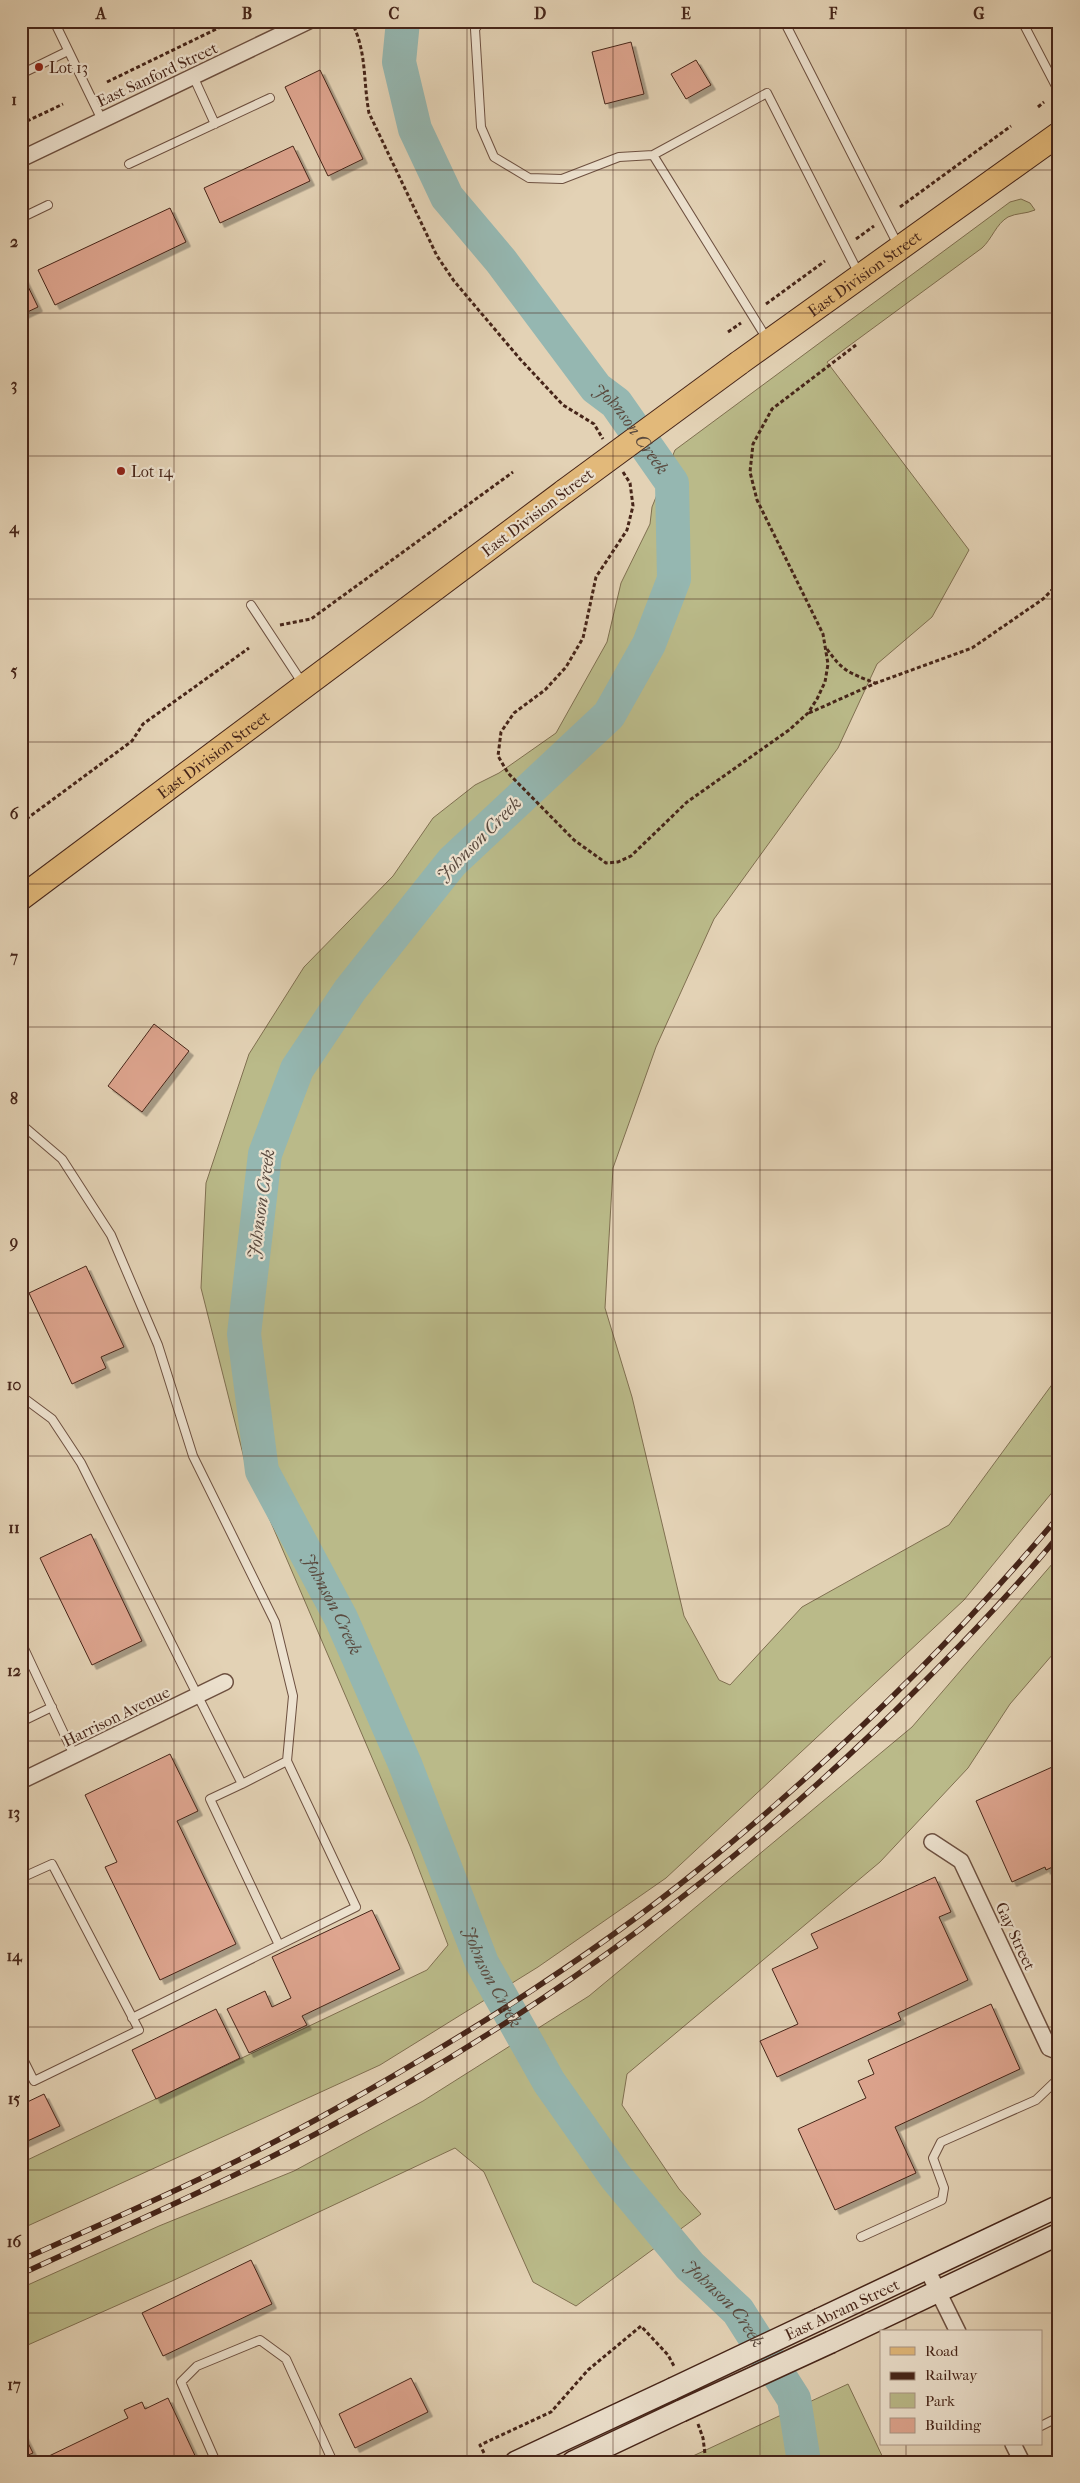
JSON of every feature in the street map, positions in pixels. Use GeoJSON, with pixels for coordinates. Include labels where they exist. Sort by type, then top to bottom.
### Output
{"type":"FeatureCollection","features":[{"type":"Feature","properties":{"kind":"main road","name":"East Division Street"},"geometry":{"type":"LineString","coordinates":[[26,892],[739,363],[1059,134]]}},
{"type":"Feature","properties":{"kind":"main road","name":"East Abram Street"},"geometry":{"type":"LineString","coordinates":[[516,2462],[674,2379],[820,2319],[1059,2206]]}},
{"type":"Feature","properties":{"kind":"main road","name":"East Abram Street"},"geometry":{"type":"LineString","coordinates":[[573,2462],[689,2415],[831,2342],[1059,2234]]}},
{"type":"Feature","properties":{"kind":"street","name":"East Sanford Street"},"geometry":{"type":"LineString","coordinates":[[21,159],[308,21]]}},
{"type":"Feature","properties":{"kind":"street","name":"Harrison Avenue"},"geometry":{"type":"LineString","coordinates":[[21,1781],[225,1682]]}},
{"type":"Feature","properties":{"kind":"street","name":"Gay Street"},"geometry":{"type":"LineString","coordinates":[[932,1842],[961,1861],[1049,2048],[1059,2052]]}},
{"type":"Feature","properties":{"kind":"street"},"geometry":{"type":"LineString","coordinates":[[927,2269],[957,2330]]}},
{"type":"Feature","properties":{"kind":"street"},"geometry":{"type":"LineString","coordinates":[[1014,2446],[1022,2462]]}},
{"type":"Feature","properties":{"kind":"lane"},"geometry":{"type":"LineString","coordinates":[[54,21],[102,120]]}},
{"type":"Feature","properties":{"kind":"lane"},"geometry":{"type":"LineString","coordinates":[[481,21],[474,29],[481,127],[494,157],[529,178],[562,178],[619,157],[653,155],[767,92],[860,276]]}},
{"type":"Feature","properties":{"kind":"lane"},"geometry":{"type":"LineString","coordinates":[[784,21],[900,249]]}},
{"type":"Feature","properties":{"kind":"lane"},"geometry":{"type":"LineString","coordinates":[[1022,21],[1059,92]]}},
{"type":"Feature","properties":{"kind":"lane"},"geometry":{"type":"LineString","coordinates":[[21,74],[68,51]]}},
{"type":"Feature","properties":{"kind":"lane"},"geometry":{"type":"LineString","coordinates":[[193,76],[215,124]]}},
{"type":"Feature","properties":{"kind":"lane"},"geometry":{"type":"LineString","coordinates":[[129,164],[270,98]]}},
{"type":"Feature","properties":{"kind":"lane"},"geometry":{"type":"LineString","coordinates":[[653,155],[768,342]]}},
{"type":"Feature","properties":{"kind":"lane"},"geometry":{"type":"LineString","coordinates":[[21,218],[48,206]]}},
{"type":"Feature","properties":{"kind":"lane"},"geometry":{"type":"LineString","coordinates":[[251,605],[304,686]]}},
{"type":"Feature","properties":{"kind":"lane"},"geometry":{"type":"LineString","coordinates":[[21,1124],[62,1159],[111,1235],[158,1345],[193,1456],[274,1622],[292,1696],[287,1761],[356,1907],[132,2018]]}},
{"type":"Feature","properties":{"kind":"lane"},"geometry":{"type":"LineString","coordinates":[[21,1396],[52,1419],[81,1463],[242,1784]]}},
{"type":"Feature","properties":{"kind":"lane"},"geometry":{"type":"LineString","coordinates":[[21,1642],[74,1755]]}},
{"type":"Feature","properties":{"kind":"lane"},"geometry":{"type":"LineString","coordinates":[[21,1668],[31,1664]]}},
{"type":"Feature","properties":{"kind":"lane"},"geometry":{"type":"LineString","coordinates":[[21,1722],[52,1708]]}},
{"type":"Feature","properties":{"kind":"lane"},"geometry":{"type":"LineString","coordinates":[[279,1945],[210,1799],[287,1761]]}},
{"type":"Feature","properties":{"kind":"lane"},"geometry":{"type":"LineString","coordinates":[[21,1878],[52,1864],[139,2030],[34,2081],[21,2055]]}},
{"type":"Feature","properties":{"kind":"lane"},"geometry":{"type":"LineString","coordinates":[[861,2237],[942,2200],[944,2188],[933,2158],[941,2142],[1036,2100],[1059,2078]]}},
{"type":"Feature","properties":{"kind":"lane"},"geometry":{"type":"LineString","coordinates":[[216,2462],[181,2382],[196,2366],[260,2340],[286,2359],[333,2462]]}},
{"type":"Feature","properties":{"kind":"lane"},"geometry":{"type":"LineString","coordinates":[[1042,2426],[1059,2417]]}},
{"type":"Feature","properties":{"kind":"path"},"geometry":{"type":"LineString","coordinates":[[106,82],[233,21]]}},
{"type":"Feature","properties":{"kind":"path"},"geometry":{"type":"LineString","coordinates":[[351,21],[364,59],[365,93],[369,113],[437,256],[454,282],[520,359],[563,405],[594,424],[604,441]]}},
{"type":"Feature","properties":{"kind":"path"},"geometry":{"type":"LineString","coordinates":[[1038,107],[1044,102]]}},
{"type":"Feature","properties":{"kind":"path"},"geometry":{"type":"LineString","coordinates":[[21,124],[63,104]]}},
{"type":"Feature","properties":{"kind":"path"},"geometry":{"type":"LineString","coordinates":[[900,207],[1011,126]]}},
{"type":"Feature","properties":{"kind":"path"},"geometry":{"type":"LineString","coordinates":[[854,240],[874,226]]}},
{"type":"Feature","properties":{"kind":"path"},"geometry":{"type":"LineString","coordinates":[[766,304],[825,261]]}},
{"type":"Feature","properties":{"kind":"path"},"geometry":{"type":"LineString","coordinates":[[728,332],[741,323]]}},
{"type":"Feature","properties":{"kind":"path"},"geometry":{"type":"LineString","coordinates":[[808,713],[825,682],[828,664],[826,649],[819,626],[758,500],[750,472],[751,457],[757,434],[772,409],[856,345]]}},
{"type":"Feature","properties":{"kind":"path"},"geometry":{"type":"LineString","coordinates":[[620,466],[630,484],[633,506],[627,530],[596,576],[583,638],[566,667],[545,690],[514,713],[501,732],[498,756],[508,773],[574,840],[606,864],[618,862],[638,850],[687,802],[789,730],[808,713],[876,683],[972,648],[1043,599],[1059,583]]}},
{"type":"Feature","properties":{"kind":"path"},"geometry":{"type":"LineString","coordinates":[[280,625],[310,619],[513,472]]}},
{"type":"Feature","properties":{"kind":"path"},"geometry":{"type":"LineString","coordinates":[[21,823],[132,741],[143,724],[249,648]]}},
{"type":"Feature","properties":{"kind":"path"},"geometry":{"type":"LineString","coordinates":[[826,649],[838,666],[849,673],[876,683]]}},
{"type":"Feature","properties":{"kind":"path"},"geometry":{"type":"LineString","coordinates":[[484,2453],[480,2445],[552,2412],[588,2370],[641,2326],[668,2355],[674,2379]]}},
{"type":"Feature","properties":{"kind":"path"},"geometry":{"type":"LineString","coordinates":[[689,2415],[703,2438],[706,2462]]}},
{"type":"Feature","properties":{"kind":"green space"},"geometry":{"type":"Polygon","coordinates":[[[1021,199],[1030,203],[1035,210],[1008,217],[982,248],[827,362],[969,550],[932,617],[877,664],[838,748],[714,919],[656,1047],[613,1168],[605,1308],[632,1397],[684,1616],[719,1680],[730,1685],[802,1607],[949,1525],[1059,1375],[1059,1484],[964,1600],[666,1878],[538,1967],[380,2065],[21,2229],[21,2163],[427,1970],[448,1945],[410,1846],[245,1462],[201,1288],[206,1183],[249,1054],[304,967],[393,876],[433,818],[475,785],[499,773],[556,733],[607,642],[621,583],[650,524],[652,507],[675,450],[1010,202],[1021,199]]]}},
{"type":"Feature","properties":{"kind":"green space"},"geometry":{"type":"Polygon","coordinates":[[[1059,1556],[1059,1647],[1010,1704],[968,1768],[880,1862],[627,2074],[622,2105],[679,2189],[701,2214],[576,2306],[533,2282],[484,2172],[455,2148],[172,2281],[21,2348],[21,2288],[159,2226],[294,2171],[423,2101],[589,1996],[912,1727],[1059,1556]]]}},
{"type":"Feature","properties":{"kind":"green space"},"geometry":{"type":"Polygon","coordinates":[[[848,2384],[885,2462],[680,2462],[848,2384]]]}},
{"type":"Feature","properties":{"kind":"building"},"geometry":{"type":"Polygon","coordinates":[[[631,42],[644,94],[605,104],[592,52],[631,42]]]}},
{"type":"Feature","properties":{"kind":"building"},"geometry":{"type":"Polygon","coordinates":[[[696,60],[711,85],[686,99],[671,74],[696,60]]]}},
{"type":"Feature","properties":{"kind":"building"},"geometry":{"type":"Polygon","coordinates":[[[320,70],[363,159],[328,176],[285,87],[320,70]]]}},
{"type":"Feature","properties":{"kind":"building"},"geometry":{"type":"Polygon","coordinates":[[[293,146],[310,181],[220,223],[204,188],[293,146]]]}},
{"type":"Feature","properties":{"kind":"building"},"geometry":{"type":"Polygon","coordinates":[[[170,208],[186,242],[55,305],[38,270],[170,208]]]}},
{"type":"Feature","properties":{"kind":"building"},"geometry":{"type":"Polygon","coordinates":[[[21,272],[38,307],[21,315],[21,272]]]}},
{"type":"Feature","properties":{"kind":"building"},"geometry":{"type":"Polygon","coordinates":[[[154,1024],[189,1051],[142,1112],[108,1086],[154,1024]]]}},
{"type":"Feature","properties":{"kind":"building"},"geometry":{"type":"Polygon","coordinates":[[[86,1266],[124,1347],[101,1357],[106,1368],[72,1384],[29,1293],[86,1266]]]}},
{"type":"Feature","properties":{"kind":"building"},"geometry":{"type":"Polygon","coordinates":[[[91,1534],[142,1641],[92,1665],[40,1558],[91,1534]]]}},
{"type":"Feature","properties":{"kind":"building"},"geometry":{"type":"Polygon","coordinates":[[[170,1754],[198,1811],[177,1821],[236,1944],[160,1980],[105,1867],[117,1862],[85,1795],[170,1754]]]}},
{"type":"Feature","properties":{"kind":"building"},"geometry":{"type":"Polygon","coordinates":[[[1059,1764],[1059,1864],[1046,1870],[1045,1867],[1012,1882],[976,1801],[1059,1764]]]}},
{"type":"Feature","properties":{"kind":"building"},"geometry":{"type":"Polygon","coordinates":[[[935,1877],[951,1912],[939,1917],[968,1980],[898,2013],[901,2020],[777,2077],[760,2041],[798,2024],[772,1969],[818,1948],[811,1934],[935,1877]]]}},
{"type":"Feature","properties":{"kind":"building"},"geometry":{"type":"Polygon","coordinates":[[[372,1910],[400,1969],[302,2016],[307,2025],[249,2053],[227,2009],[265,1991],[272,2007],[291,1998],[272,1957],[372,1910]]]}},
{"type":"Feature","properties":{"kind":"building"},"geometry":{"type":"Polygon","coordinates":[[[991,2004],[1020,2069],[895,2127],[916,2173],[835,2210],[798,2129],[866,2098],[858,2081],[874,2074],[868,2060],[991,2004]]]}},
{"type":"Feature","properties":{"kind":"building"},"geometry":{"type":"Polygon","coordinates":[[[216,2009],[240,2058],[156,2099],[132,2050],[216,2009]]]}},
{"type":"Feature","properties":{"kind":"building"},"geometry":{"type":"Polygon","coordinates":[[[44,2094],[60,2126],[21,2144],[21,2105],[44,2094]]]}},
{"type":"Feature","properties":{"kind":"building"},"geometry":{"type":"Polygon","coordinates":[[[251,2260],[272,2304],[163,2356],[142,2313],[251,2260]]]}},
{"type":"Feature","properties":{"kind":"building"},"geometry":{"type":"Polygon","coordinates":[[[411,2378],[428,2412],[355,2448],[339,2414],[411,2378]]]}},
{"type":"Feature","properties":{"kind":"building"},"geometry":{"type":"Polygon","coordinates":[[[168,2398],[198,2462],[51,2462],[49,2456],[128,2418],[124,2410],[142,2402],[145,2409],[168,2398]]]}},
{"type":"Feature","properties":{"kind":"building"},"geometry":{"type":"Polygon","coordinates":[[[21,2429],[33,2453],[21,2458],[21,2429]]]}},
{"type":"Feature","properties":{"kind":"waterway","name":"Johnson Creek"},"geometry":{"type":"LineString","coordinates":[[403,21],[399,62],[415,129],[447,197],[501,261],[596,388],[616,403],[672,483],[674,579],[649,644],[609,715],[452,862],[350,990],[297,1069],[265,1154],[244,1334],[262,1471],[341,1618],[405,1764],[482,1963],[549,2082],[615,2176],[690,2266],[738,2311],[794,2399],[804,2462]]}},
{"type":"Feature","properties":{"kind":"railway"},"geometry":{"type":"LineString","coordinates":[[21,2260],[209,2174],[319,2118],[418,2062],[515,2002],[609,1938],[699,1869],[795,1788],[842,1745],[932,1657],[1018,1564],[1059,1516]]}},
{"type":"Feature","properties":{"kind":"railway"},"geometry":{"type":"LineString","coordinates":[[21,2274],[288,2149],[406,2084],[485,2036],[563,1985],[638,1931],[712,1874],[852,1752],[973,1631],[1059,1535]]}},
{"type":"Feature","properties":{"kind":"place","name":"Lot 13"},"geometry":{"type":"Point","coordinates":[39,67]}},
{"type":"Feature","properties":{"kind":"place","name":"Lot 14"},"geometry":{"type":"Point","coordinates":[121,471]}}]}
